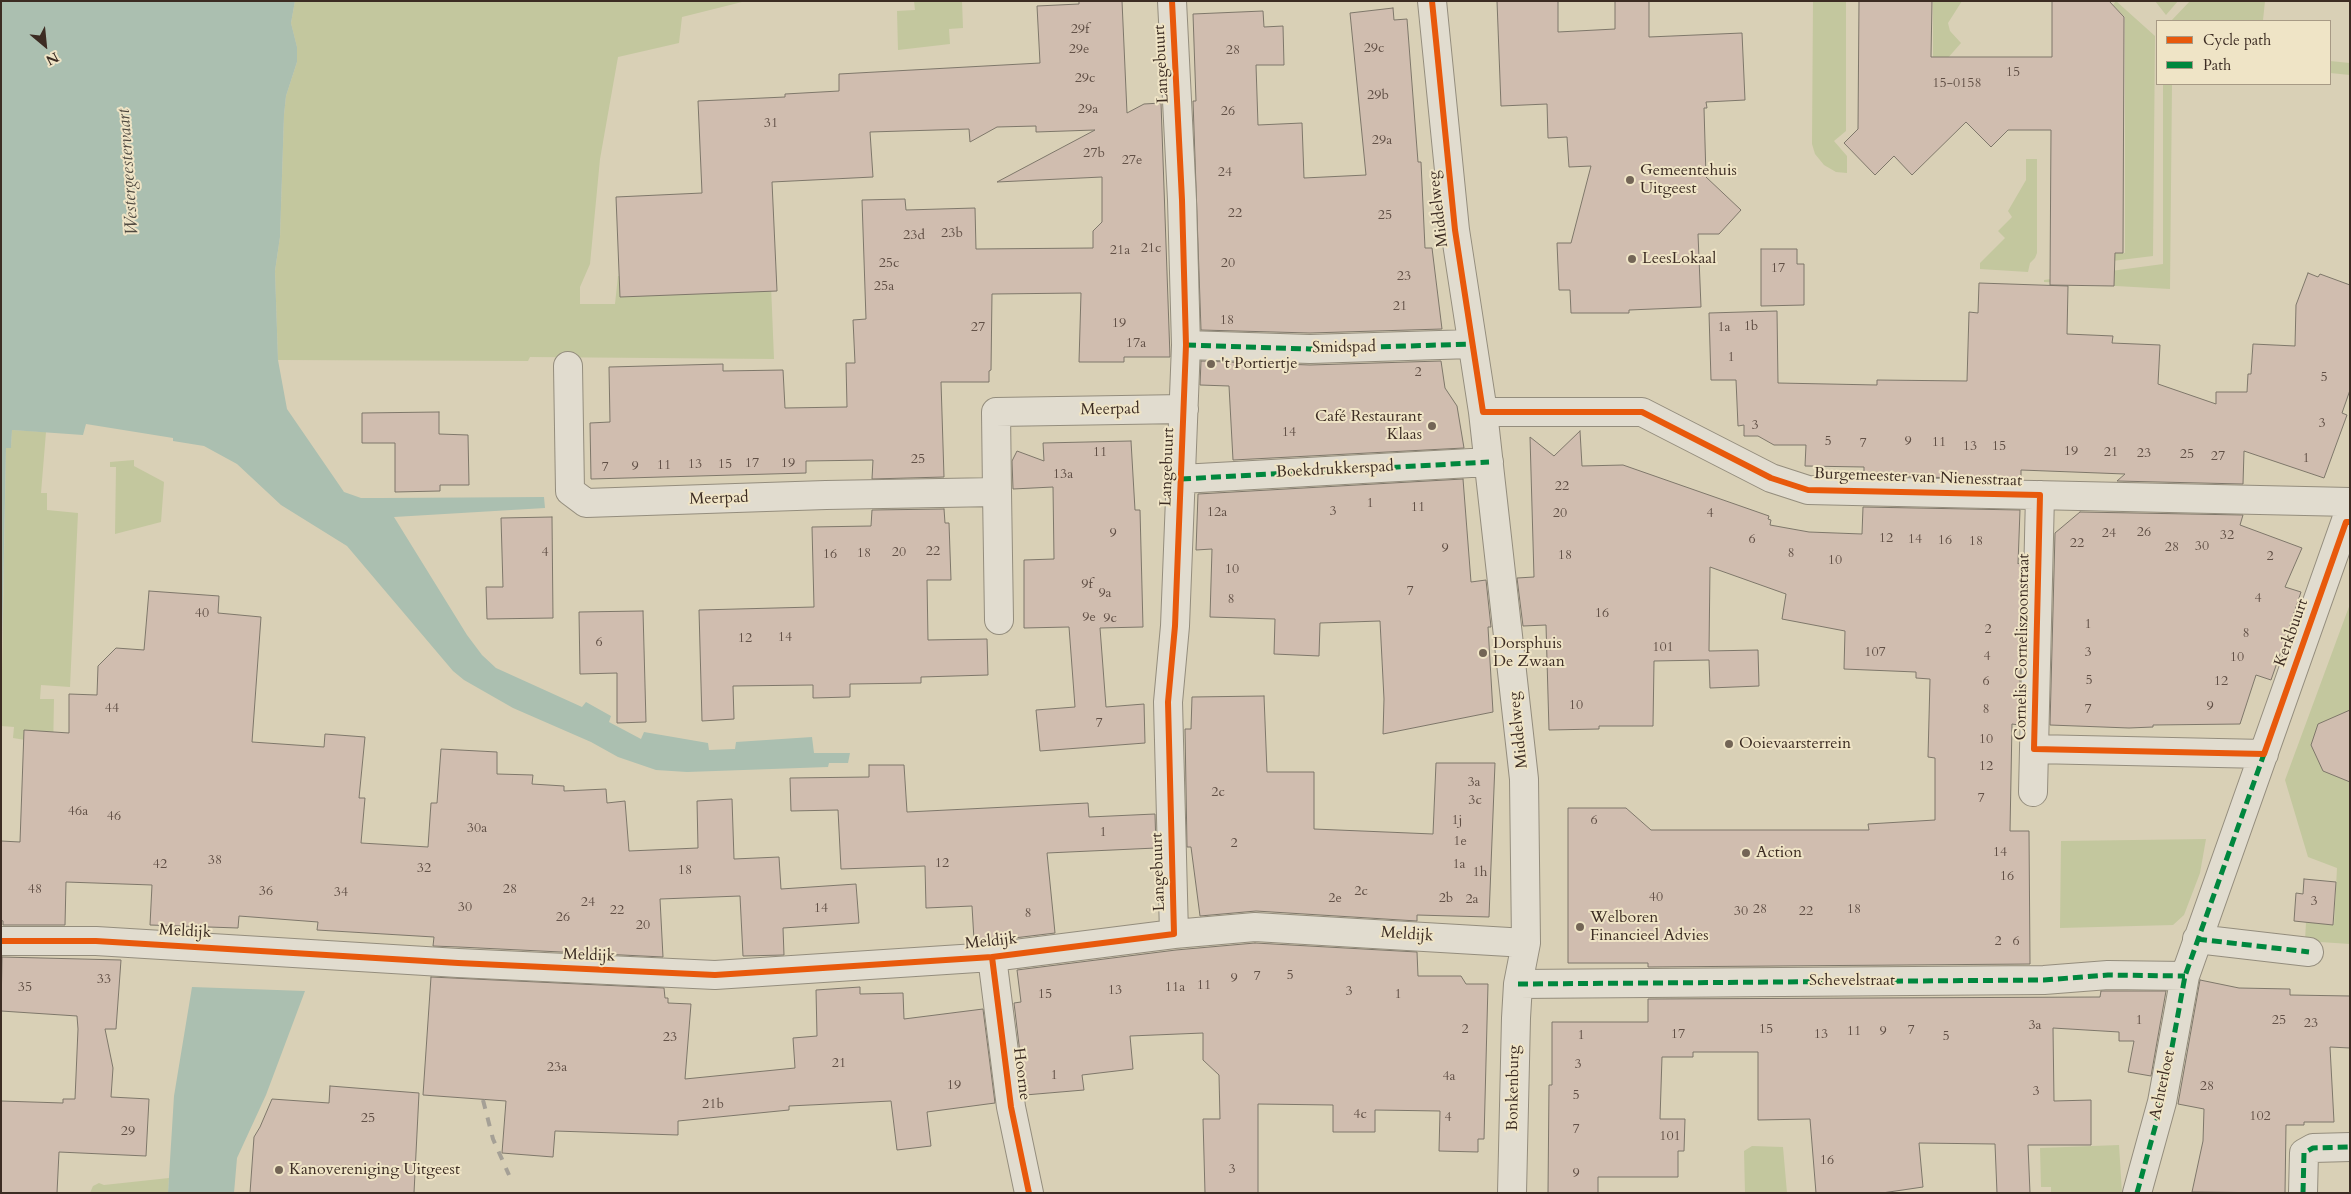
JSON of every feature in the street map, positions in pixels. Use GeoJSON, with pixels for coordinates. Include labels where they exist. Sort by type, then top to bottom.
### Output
{"type":"FeatureCollection","features":[{"type":"Feature","properties":{"kind":"street","name":"Langebuurt"},"geometry":{"type":"LineString","coordinates":[[1172,1],[1182,191],[1186,345],[1175,626],[1168,702],[1174,934]]}},
{"type":"Feature","properties":{"kind":"street","name":"Middelweg"},"geometry":{"type":"LineString","coordinates":[[1432,1],[1454,220],[1483,412],[1524,779],[1526,943],[1518,984]]}},
{"type":"Feature","properties":{"kind":"street","name":"Smidspad"},"geometry":{"type":"LineString","coordinates":[[1186,345],[1310,349],[1472,344]]}},
{"type":"Feature","properties":{"kind":"street","name":"Meerpad"},"geometry":{"type":"LineString","coordinates":[[568,366],[570,491],[586,504],[826,495],[997,492]]}},
{"type":"Feature","properties":{"kind":"street","name":"Meerpad"},"geometry":{"type":"LineString","coordinates":[[999,620],[996,412],[1184,409]]}},
{"type":"Feature","properties":{"kind":"street","name":"Burgemeester van Nienesstraat"},"geometry":{"type":"LineString","coordinates":[[1483,412],[1642,412],[1770,478],[1808,490],[2040,495],[2349,514]]}},
{"type":"Feature","properties":{"kind":"street","name":"Boekdrukkerspad"},"geometry":{"type":"LineString","coordinates":[[1181,479],[1489,462]]}},
{"type":"Feature","properties":{"kind":"street","name":"Cornelis Corneliszoonstraat"},"geometry":{"type":"LineString","coordinates":[[2033,792],[2040,495]]}},
{"type":"Feature","properties":{"kind":"street","name":"Kerkbuurt"},"geometry":{"type":"LineString","coordinates":[[2185,976],[2349,514]]}},
{"type":"Feature","properties":{"kind":"street","name":"Cornelis Corneliszoonstraat"},"geometry":{"type":"LineString","coordinates":[[2034,749],[2264,754]]}},
{"type":"Feature","properties":{"kind":"street","name":"Meldijk"},"geometry":{"type":"LineString","coordinates":[[1,941],[96,941],[458,963],[715,975],[992,957],[1174,934],[1255,927],[1526,943]]}},
{"type":"Feature","properties":{"kind":"street"},"geometry":{"type":"LineString","coordinates":[[2197,939],[2309,952]]}},
{"type":"Feature","properties":{"kind":"street","name":"Hoorne"},"geometry":{"type":"LineString","coordinates":[[992,957],[1011,1107],[1029,1193]]}},
{"type":"Feature","properties":{"kind":"street","name":"Schevelstraat"},"geometry":{"type":"LineString","coordinates":[[1518,984],[2044,980],[2108,975],[2185,976]]}},
{"type":"Feature","properties":{"kind":"street","name":"Achterloet"},"geometry":{"type":"LineString","coordinates":[[2137,1193],[2162,1102],[2185,976]]}},
{"type":"Feature","properties":{"kind":"street","name":"Bonkenburg"},"geometry":{"type":"LineString","coordinates":[[1512,1193],[1518,984]]}},
{"type":"Feature","properties":{"kind":"street"},"geometry":{"type":"LineString","coordinates":[[2304,1193],[2304,1154],[2313,1148],[2350,1147]]}},
{"type":"Feature","properties":{"kind":"green space"},"geometry":{"type":"Polygon","coordinates":[[[295,1],[746,1],[682,17],[679,43],[618,57],[600,159],[590,264],[580,287],[580,304],[615,304],[618,276],[685,276],[771,285],[774,359],[530,357],[528,361],[278,360],[275,271],[280,237],[286,96],[297,62],[297,47],[291,23],[295,1]]]}},
{"type":"Feature","properties":{"kind":"green space"},"geometry":{"type":"Polygon","coordinates":[[[914,1],[962,1],[963,28],[949,29],[950,44],[898,50],[897,11],[915,10],[914,1]]]}},
{"type":"Feature","properties":{"kind":"green space"},"geometry":{"type":"Polygon","coordinates":[[[1813,1],[1846,1],[1846,131],[1834,141],[1847,156],[1847,173],[1836,172],[1824,165],[1815,154],[1812,144],[1813,1]]]}},
{"type":"Feature","properties":{"kind":"green space"},"geometry":{"type":"Polygon","coordinates":[[[1933,1],[1962,1],[1948,23],[1950,31],[1961,43],[1940,67],[1933,66],[1933,1]]]}},
{"type":"Feature","properties":{"kind":"green space"},"geometry":{"type":"Polygon","coordinates":[[[2116,1],[2155,36],[2153,256],[2088,264],[2093,253],[2125,253],[2125,17],[2113,5],[2116,1]]]}},
{"type":"Feature","properties":{"kind":"green space"},"geometry":{"type":"Polygon","coordinates":[[[2155,1],[2178,1],[2166,15],[2155,1]]]}},
{"type":"Feature","properties":{"kind":"green space"},"geometry":{"type":"Polygon","coordinates":[[[2190,1],[2265,1],[2263,20],[2172,20],[2190,1]]]}},
{"type":"Feature","properties":{"kind":"green space"},"geometry":{"type":"Polygon","coordinates":[[[2331,61],[2350,63],[2350,75],[2331,73],[2331,61]]]}},
{"type":"Feature","properties":{"kind":"green space"},"geometry":{"type":"Polygon","coordinates":[[[2163,85],[2172,85],[2170,289],[2044,282],[2044,280],[2163,264],[2163,85]]]}},
{"type":"Feature","properties":{"kind":"green space"},"geometry":{"type":"Polygon","coordinates":[[[2026,159],[2037,159],[2037,253],[2035,258],[2030,263],[2028,272],[1980,269],[1980,263],[2005,238],[1998,231],[2012,217],[2008,211],[2026,180],[2026,159]]]}},
{"type":"Feature","properties":{"kind":"green space"},"geometry":{"type":"Polygon","coordinates":[[[12,430],[46,432],[41,493],[47,493],[47,510],[78,513],[70,687],[41,685],[40,699],[54,699],[53,754],[25,740],[13,738],[14,727],[1,726],[6,448],[11,447],[12,430]]]}},
{"type":"Feature","properties":{"kind":"green space"},"geometry":{"type":"Polygon","coordinates":[[[134,460],[134,466],[164,482],[161,522],[115,534],[116,467],[110,467],[110,462],[134,460]]]}},
{"type":"Feature","properties":{"kind":"green space"},"geometry":{"type":"Polygon","coordinates":[[[2350,604],[2350,944],[2305,941],[2306,922],[2334,925],[2337,868],[2308,857],[2285,780],[2350,604]]]}},
{"type":"Feature","properties":{"kind":"green space"},"geometry":{"type":"Polygon","coordinates":[[[2206,839],[2200,873],[2184,915],[2173,925],[2060,928],[2061,841],[2206,839]]]}},
{"type":"Feature","properties":{"kind":"green space"},"geometry":{"type":"Polygon","coordinates":[[[2119,1145],[2122,1193],[2051,1193],[2051,1187],[2041,1187],[2040,1148],[2119,1145]]]}},
{"type":"Feature","properties":{"kind":"green space"},"geometry":{"type":"Polygon","coordinates":[[[1752,1146],[1783,1147],[1787,1193],[1745,1193],[1744,1151],[1752,1146]]]}},
{"type":"Feature","properties":{"kind":"green space"},"geometry":{"type":"Polygon","coordinates":[[[169,1178],[168,1193],[90,1193],[93,1186],[99,1183],[104,1185],[169,1178]]]}},
{"type":"Feature","properties":{"kind":"water","name":"Westergeestervaart"},"geometry":{"type":"Polygon","coordinates":[[[1,1],[295,1],[291,23],[297,47],[297,62],[286,96],[284,115],[280,237],[275,271],[278,360],[287,409],[344,492],[361,498],[544,497],[545,508],[394,517],[467,635],[482,655],[496,668],[582,707],[586,702],[611,716],[609,722],[641,739],[644,732],[708,743],[709,750],[735,749],[736,742],[812,737],[814,753],[850,753],[848,763],[829,763],[828,767],[687,772],[656,770],[618,757],[591,742],[513,708],[464,680],[453,671],[347,546],[281,505],[237,464],[204,446],[173,441],[173,438],[86,424],[83,435],[12,430],[11,448],[6,448],[1,693],[1,1]]]}},
{"type":"Feature","properties":{"kind":"water"},"geometry":{"type":"Polygon","coordinates":[[[192,987],[305,991],[266,1095],[237,1158],[234,1193],[168,1193],[174,1096],[192,987]]]}},
{"type":"Feature","properties":{"kind":"building"},"geometry":{"type":"Polygon","coordinates":[[[1079,1],[1122,1],[1127,113],[1144,104],[1161,103],[1170,357],[1124,357],[1124,362],[1079,362],[1081,293],[992,294],[991,370],[989,371],[989,382],[941,382],[944,477],[872,479],[873,460],[806,461],[806,473],[591,479],[590,423],[610,422],[609,367],[723,364],[723,371],[783,370],[785,408],[847,407],[846,363],[855,363],[853,320],[866,319],[862,200],[905,199],[906,210],[975,208],[976,249],[1093,248],[1093,231],[1102,222],[1102,177],[997,182],[1095,130],[1036,132],[1036,126],[997,127],[970,142],[969,129],[870,132],[873,177],[772,182],[777,291],[620,297],[616,197],[702,193],[698,101],[785,97],[785,94],[839,91],[839,74],[1040,63],[1037,6],[1079,4],[1079,1]]]}},
{"type":"Feature","properties":{"kind":"building"},"geometry":{"type":"Polygon","coordinates":[[[1497,1],[1558,1],[1558,32],[1615,29],[1615,1],[1649,1],[1649,37],[1742,33],[1745,100],[1706,102],[1707,108],[1704,108],[1706,177],[1741,210],[1719,234],[1698,234],[1701,307],[1629,310],[1629,313],[1571,313],[1570,290],[1559,290],[1557,243],[1571,243],[1591,166],[1569,167],[1567,137],[1548,138],[1547,104],[1501,106],[1497,1]]]}},
{"type":"Feature","properties":{"kind":"building"},"geometry":{"type":"Polygon","coordinates":[[[1859,1],[1932,1],[1931,57],[2052,57],[2052,1],[2109,1],[2124,17],[2123,253],[2115,253],[2114,286],[2050,285],[2051,130],[2008,130],[1991,147],[1966,122],[1912,175],[1894,156],[1875,175],[1844,143],[1858,129],[1859,1]]]}},
{"type":"Feature","properties":{"kind":"building"},"geometry":{"type":"Polygon","coordinates":[[[1393,8],[1394,20],[1407,19],[1418,162],[1421,162],[1425,248],[1432,248],[1442,329],[1310,333],[1201,330],[1193,101],[1196,101],[1193,14],[1263,11],[1264,27],[1283,26],[1284,65],[1256,65],[1258,125],[1302,123],[1304,178],[1366,175],[1350,13],[1393,8]]]}},
{"type":"Feature","properties":{"kind":"building"},"geometry":{"type":"Polygon","coordinates":[[[1761,249],[1797,249],[1797,264],[1804,264],[1804,305],[1761,306],[1761,249]]]}},
{"type":"Feature","properties":{"kind":"building"},"geometry":{"type":"Polygon","coordinates":[[[2308,273],[2318,277],[2320,274],[2350,285],[2350,390],[2342,413],[2347,415],[2324,478],[2244,451],[2243,484],[2117,481],[2125,474],[2021,470],[2021,479],[1864,476],[1864,467],[1805,466],[1806,445],[1774,445],[1758,436],[1744,436],[1744,425],[1738,426],[1736,380],[1711,380],[1709,313],[1777,311],[1778,383],[1877,385],[1877,380],[1967,381],[1969,312],[1978,313],[1979,283],[2068,286],[2067,334],[2113,336],[2112,343],[2160,345],[2158,384],[2216,404],[2216,392],[2247,392],[2248,374],[2251,374],[2253,344],[2295,346],[2296,305],[2308,273]]]}},
{"type":"Feature","properties":{"kind":"building"},"geometry":{"type":"Polygon","coordinates":[[[1201,361],[1310,365],[1441,361],[1445,388],[1457,406],[1464,448],[1233,460],[1229,386],[1200,385],[1201,361]]]}},
{"type":"Feature","properties":{"kind":"building"},"geometry":{"type":"Polygon","coordinates":[[[439,412],[439,434],[468,435],[469,485],[440,485],[440,491],[395,492],[395,443],[362,443],[362,413],[439,412]]]}},
{"type":"Feature","properties":{"kind":"building"},"geometry":{"type":"Polygon","coordinates":[[[1580,431],[1582,466],[1623,465],[1769,516],[1768,519],[1771,520],[1770,525],[1809,532],[1862,534],[1863,507],[2020,510],[2018,564],[2023,560],[2019,725],[2012,724],[2010,831],[2029,831],[2030,964],[1648,967],[1648,963],[1568,963],[1568,808],[1626,808],[1651,830],[1869,830],[1868,824],[1935,820],[1935,758],[1928,757],[1930,679],[1916,678],[1916,672],[1844,669],[1845,631],[1782,619],[1786,594],[1710,567],[1709,651],[1758,650],[1759,686],[1710,688],[1709,660],[1654,661],[1653,726],[1599,726],[1599,729],[1549,730],[1546,625],[1523,626],[1517,578],[1534,577],[1530,437],[1554,456],[1580,431]]]}},
{"type":"Feature","properties":{"kind":"building"},"geometry":{"type":"Polygon","coordinates":[[[1131,441],[1135,510],[1140,510],[1143,627],[1100,628],[1106,707],[1144,704],[1145,743],[1040,751],[1036,710],[1075,707],[1069,627],[1024,628],[1024,560],[1054,559],[1053,487],[1013,489],[1012,461],[1017,451],[1044,461],[1043,443],[1131,441]]]}},
{"type":"Feature","properties":{"kind":"building"},"geometry":{"type":"Polygon","coordinates":[[[1463,479],[1471,582],[1486,580],[1491,627],[1488,627],[1493,712],[1383,734],[1384,699],[1380,621],[1320,623],[1319,656],[1274,654],[1275,619],[1210,617],[1212,549],[1196,550],[1198,494],[1463,479]]]}},
{"type":"Feature","properties":{"kind":"building"},"geometry":{"type":"Polygon","coordinates":[[[944,509],[945,523],[949,523],[951,580],[927,580],[928,640],[987,639],[988,675],[921,677],[921,683],[850,684],[850,697],[813,698],[813,685],[733,686],[734,719],[702,721],[699,610],[814,607],[812,527],[871,526],[872,510],[944,509]]]}},
{"type":"Feature","properties":{"kind":"building"},"geometry":{"type":"Polygon","coordinates":[[[2080,512],[2243,515],[2240,525],[2302,548],[2285,587],[2301,592],[2271,680],[2256,675],[2240,724],[2153,725],[2153,727],[2129,728],[2050,725],[2055,533],[2080,512]]]}},
{"type":"Feature","properties":{"kind":"building"},"geometry":{"type":"Polygon","coordinates":[[[552,517],[553,618],[487,619],[486,587],[503,587],[501,518],[552,517]]]}},
{"type":"Feature","properties":{"kind":"building"},"geometry":{"type":"Polygon","coordinates":[[[149,591],[219,596],[218,613],[261,617],[252,742],[324,747],[325,734],[365,737],[359,798],[365,798],[361,843],[428,847],[431,803],[437,803],[441,749],[497,752],[497,774],[533,775],[532,784],[564,786],[564,791],[606,789],[607,803],[625,801],[629,851],[698,848],[697,801],[732,799],[734,859],[779,857],[781,889],[856,884],[859,923],[783,928],[784,955],[743,956],[740,896],[660,899],[663,957],[433,946],[434,937],[317,930],[318,922],[239,916],[238,928],[150,925],[152,885],[66,882],[65,925],[3,925],[1,920],[1,841],[20,842],[24,730],[69,733],[69,694],[97,695],[98,666],[116,648],[144,650],[149,591]]]}},
{"type":"Feature","properties":{"kind":"building"},"geometry":{"type":"Polygon","coordinates":[[[643,611],[646,722],[617,723],[617,673],[580,674],[579,612],[643,611]]]}},
{"type":"Feature","properties":{"kind":"building"},"geometry":{"type":"Polygon","coordinates":[[[1264,696],[1267,772],[1314,772],[1314,829],[1433,834],[1436,763],[1495,763],[1489,917],[1417,915],[1417,921],[1256,911],[1200,916],[1191,847],[1187,847],[1185,729],[1191,729],[1192,697],[1264,696]]]}},
{"type":"Feature","properties":{"kind":"building"},"geometry":{"type":"Polygon","coordinates":[[[2350,710],[2350,782],[2323,771],[2311,745],[2318,724],[2350,710]]]}},
{"type":"Feature","properties":{"kind":"building"},"geometry":{"type":"Polygon","coordinates":[[[869,765],[904,765],[907,812],[1088,803],[1089,817],[1155,814],[1156,848],[1047,853],[1055,933],[974,940],[972,906],[926,908],[925,866],[841,869],[838,810],[791,811],[790,778],[869,777],[869,765]]]}},
{"type":"Feature","properties":{"kind":"building"},"geometry":{"type":"Polygon","coordinates":[[[2304,879],[2336,882],[2333,925],[2294,921],[2296,893],[2303,894],[2304,879]]]}},
{"type":"Feature","properties":{"kind":"building"},"geometry":{"type":"Polygon","coordinates":[[[1255,943],[1417,952],[1418,976],[1461,976],[1466,984],[1488,984],[1484,1139],[1478,1139],[1478,1152],[1439,1151],[1440,1111],[1375,1110],[1375,1132],[1333,1132],[1333,1105],[1258,1104],[1258,1193],[1205,1193],[1203,1119],[1220,1119],[1219,1075],[1203,1060],[1203,1033],[1130,1036],[1133,1069],[1082,1075],[1084,1090],[1025,1095],[1014,1003],[1021,1002],[1017,970],[1176,950],[1255,943]]]}},
{"type":"Feature","properties":{"kind":"building"},"geometry":{"type":"Polygon","coordinates":[[[2,957],[121,960],[116,1029],[105,1029],[113,1068],[111,1097],[149,1099],[146,1156],[59,1152],[57,1193],[1,1193],[1,1101],[63,1103],[63,1099],[75,1099],[78,1029],[77,1016],[1,1011],[2,957]]]}},
{"type":"Feature","properties":{"kind":"building"},"geometry":{"type":"Polygon","coordinates":[[[431,977],[664,988],[665,998],[668,998],[668,1003],[691,1004],[685,1079],[795,1068],[793,1038],[817,1036],[816,990],[860,987],[860,994],[903,993],[904,1019],[983,1009],[995,1103],[927,1112],[931,1146],[897,1150],[891,1101],[789,1106],[789,1110],[678,1121],[678,1135],[555,1131],[553,1157],[502,1153],[506,1101],[423,1095],[431,977]]]}},
{"type":"Feature","properties":{"kind":"building"},"geometry":{"type":"Polygon","coordinates":[[[2200,980],[2239,988],[2290,989],[2290,995],[2350,996],[2350,1048],[2330,1047],[2334,1122],[2304,1122],[2304,1125],[2286,1125],[2285,1193],[2192,1192],[2203,1141],[2204,1109],[2178,1104],[2200,980]]]}},
{"type":"Feature","properties":{"kind":"building"},"geometry":{"type":"Polygon","coordinates":[[[2101,991],[2166,991],[2151,1076],[2128,1072],[2134,1041],[2119,1041],[2119,1032],[2053,1028],[2054,1101],[2091,1100],[2091,1145],[2028,1145],[2030,1193],[1997,1193],[1995,1144],[1919,1143],[1923,1187],[1882,1193],[1816,1193],[1810,1119],[1758,1120],[1758,1052],[1693,1052],[1693,1057],[1662,1057],[1660,1119],[1685,1119],[1684,1151],[1678,1151],[1678,1177],[1598,1177],[1598,1193],[1548,1193],[1549,1085],[1552,1085],[1552,1022],[1648,1022],[1648,999],[2100,997],[2101,991]]]}},
{"type":"Feature","properties":{"kind":"building"},"geometry":{"type":"Polygon","coordinates":[[[330,1086],[419,1093],[414,1193],[250,1193],[254,1137],[272,1099],[329,1103],[330,1086]]]}},
{"type":"Feature","properties":{"kind":"railway"},"geometry":{"type":"LineString","coordinates":[[483,1100],[493,1139],[509,1175]]}},
{"type":"Feature","properties":{"kind":"marked path"},"geometry":{"type":"LineString","coordinates":[[1186,345],[1310,349],[1472,344]]}},
{"type":"Feature","properties":{"kind":"marked path"},"geometry":{"type":"LineString","coordinates":[[1181,479],[1489,462]]}},
{"type":"Feature","properties":{"kind":"marked path"},"geometry":{"type":"LineString","coordinates":[[2137,1193],[2162,1102],[2185,976],[2264,754]]}},
{"type":"Feature","properties":{"kind":"marked path"},"geometry":{"type":"LineString","coordinates":[[2197,939],[2309,952]]}},
{"type":"Feature","properties":{"kind":"marked path"},"geometry":{"type":"LineString","coordinates":[[1518,984],[2044,980],[2108,975],[2185,976]]}},
{"type":"Feature","properties":{"kind":"marked path"},"geometry":{"type":"LineString","coordinates":[[2303,1193],[2304,1153],[2313,1148],[2350,1147]]}},
{"type":"Feature","properties":{"kind":"cycle path"},"geometry":{"type":"LineString","coordinates":[[1,941],[96,941],[458,963],[715,975],[992,957],[1174,934],[1168,702],[1175,626],[1186,345],[1182,200],[1172,1]]}},
{"type":"Feature","properties":{"kind":"cycle path"},"geometry":{"type":"LineString","coordinates":[[1432,1],[1455,230],[1483,412],[1642,412],[1771,478],[1808,490],[2040,495],[2034,749],[2264,754],[2346,522],[2350,522]]}},
{"type":"Feature","properties":{"kind":"cycle path"},"geometry":{"type":"LineString","coordinates":[[992,957],[1011,1107],[1029,1193]]}},
{"type":"Feature","properties":{"kind":"place","name":"Gemeentehuis Uitgeest"},"geometry":{"type":"Point","coordinates":[1630,180]}},
{"type":"Feature","properties":{"kind":"place","name":"LeesLokaal"},"geometry":{"type":"Point","coordinates":[1632,259]}},
{"type":"Feature","properties":{"kind":"place","name":"'t Portiertje"},"geometry":{"type":"Point","coordinates":[1211,364]}},
{"type":"Feature","properties":{"kind":"place","name":"Café Restaurant Klaas"},"geometry":{"type":"Point","coordinates":[1432,426]}},
{"type":"Feature","properties":{"kind":"place","name":"Dorsphuis De Zwaan"},"geometry":{"type":"Point","coordinates":[1483,653]}},
{"type":"Feature","properties":{"kind":"place","name":"Ooievaarsterrein"},"geometry":{"type":"Point","coordinates":[1729,744]}},
{"type":"Feature","properties":{"kind":"place","name":"Action"},"geometry":{"type":"Point","coordinates":[1746,853]}},
{"type":"Feature","properties":{"kind":"place","name":"Welboren Financieel Advies"},"geometry":{"type":"Point","coordinates":[1580,927]}},
{"type":"Feature","properties":{"kind":"place","name":"Kanovereniging Uitgeest"},"geometry":{"type":"Point","coordinates":[279,1170]}}]}
